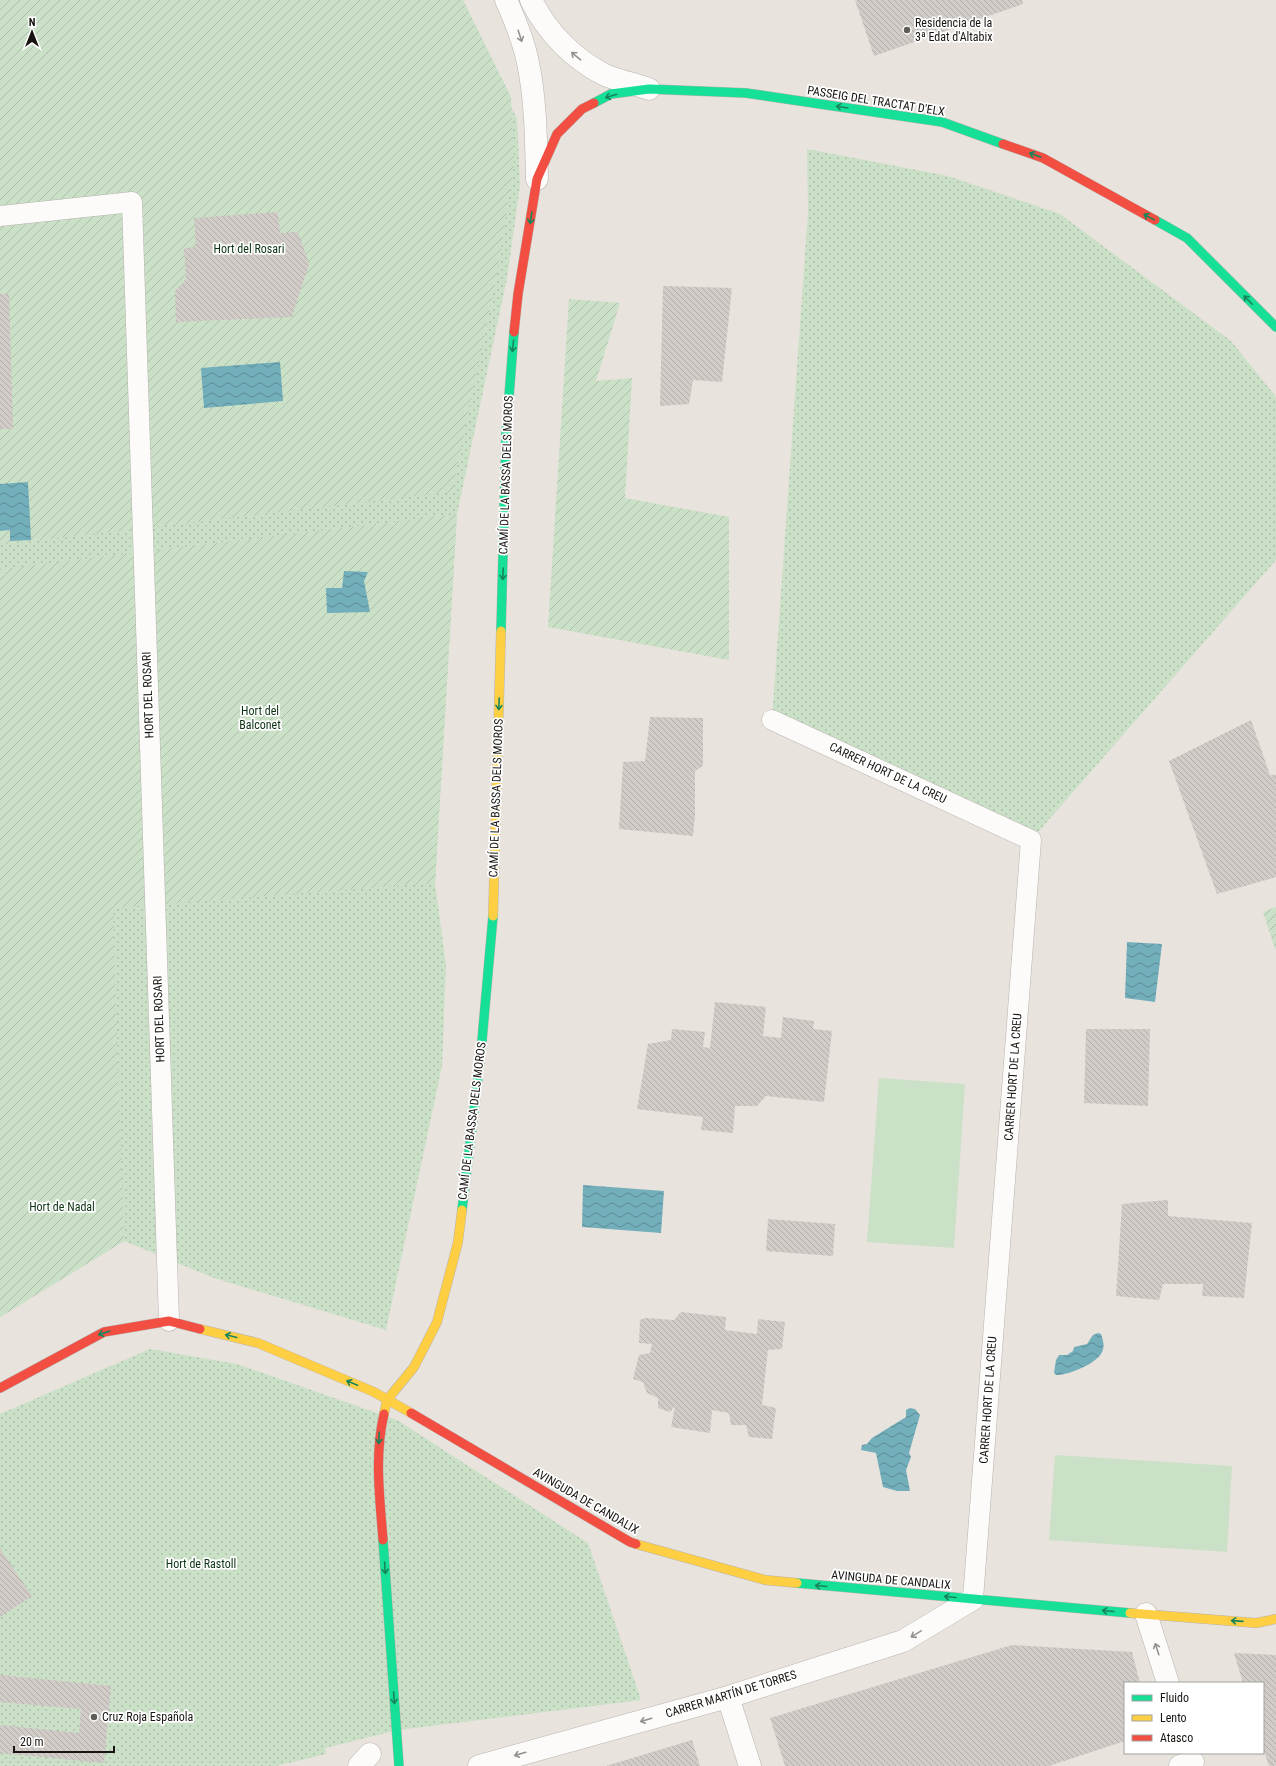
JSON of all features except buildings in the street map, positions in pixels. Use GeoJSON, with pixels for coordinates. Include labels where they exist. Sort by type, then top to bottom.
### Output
{"type":"FeatureCollection","features":[{"type":"Feature","properties":{"kind":"street","name":"CAMÍ DE LA BASSA DELS MOROS"},"geometry":{"type":"LineString","coordinates":[[387,1400],[414,1367],[437,1322],[459,1234],[481,1052],[492,935],[506,435],[518,294],[537,179],[534,109],[528,63],[514,18],[506,0]]}},
{"type":"Feature","properties":{"kind":"street"},"geometry":{"type":"LineString","coordinates":[[531,0],[538,14],[557,40],[580,60],[606,75],[649,89]]}},
{"type":"Feature","properties":{"kind":"street","name":"CAMÍ DE LA BASSA DELS MOROS"},"geometry":{"type":"LineString","coordinates":[[537,179],[557,134],[582,109],[611,94],[649,89]]}},
{"type":"Feature","properties":{"kind":"street","name":"PASSEIG DEL TRACTAT D'ELX"},"geometry":{"type":"LineString","coordinates":[[649,89],[746,93],[942,122],[1043,158],[1186,238],[1276,327]]}},
{"type":"Feature","properties":{"kind":"street","name":"AVINGUDA DE CANDALIX"},"geometry":{"type":"LineString","coordinates":[[0,1388],[104,1332],[169,1321],[258,1343],[374,1392],[630,1542],[765,1580],[1146,1614],[1256,1622],[1276,1619]]}},
{"type":"Feature","properties":{"kind":"street"},"geometry":{"type":"LineString","coordinates":[[387,1400],[380,1430],[378,1475],[399,1766]]}},
{"type":"Feature","properties":{"kind":"street","name":"CARRER MARTÍN DE TORRES"},"geometry":{"type":"LineString","coordinates":[[479,1766],[728,1697],[903,1641],[973,1599]]}},
{"type":"Feature","properties":{"kind":"street"},"geometry":{"type":"LineString","coordinates":[[1146,1614],[1168,1682]]}},
{"type":"Feature","properties":{"kind":"street"},"geometry":{"type":"LineString","coordinates":[[728,1697],[750,1766]]}},
{"type":"Feature","properties":{"kind":"lane","name":"HORT DEL ROSARI"},"geometry":{"type":"LineString","coordinates":[[0,216],[132,202],[169,1321]]}},
{"type":"Feature","properties":{"kind":"lane","name":"CARRER HORT DE LA CREU"},"geometry":{"type":"LineString","coordinates":[[772,720],[1031,840],[973,1599]]}},
{"type":"Feature","properties":{"kind":"green space","name":"Hort de Nadal"},"geometry":{"type":"Polygon","coordinates":[[[0,0],[458,0],[517,119],[520,186],[507,278],[457,514],[435,883],[446,965],[442,1066],[386,1330],[214,1278],[124,1241],[0,1317],[0,0]]]}},
{"type":"Feature","properties":{"kind":"green space","name":"Hort del Rosari"},"geometry":{"type":"Polygon","coordinates":[[[0,0],[463,0],[511,97],[514,164],[497,275],[452,492],[0,545],[0,0]]]}},
{"type":"Feature","properties":{"kind":"green space"},"geometry":{"type":"Polygon","coordinates":[[[807,149],[948,176],[1060,214],[1231,341],[1276,397],[1276,560],[1031,840],[772,720],[808,213],[807,149]]]}},
{"type":"Feature","properties":{"kind":"green space"},"geometry":{"type":"Polygon","coordinates":[[[569,299],[620,303],[596,381],[632,378],[625,498],[729,517],[729,660],[548,627],[569,299]]]}},
{"type":"Feature","properties":{"kind":"green space","name":"Hort del Balconet"},"geometry":{"type":"Polygon","coordinates":[[[457,514],[435,883],[113,908],[124,1241],[0,1317],[0,569],[457,514]]]}},
{"type":"Feature","properties":{"kind":"green space"},"geometry":{"type":"Polygon","coordinates":[[[1276,907],[1276,949],[1275,949],[1263,912],[1276,907]]]}},
{"type":"Feature","properties":{"kind":"green space"},"geometry":{"type":"Polygon","coordinates":[[[879,1078],[965,1084],[954,1248],[867,1242],[879,1078]]]}},
{"type":"Feature","properties":{"kind":"green space","name":"Hort de Rastoll"},"geometry":{"type":"Polygon","coordinates":[[[150,1349],[237,1364],[397,1420],[588,1543],[641,1700],[398,1730],[325,1748],[326,1754],[276,1766],[0,1766],[0,1414],[150,1349]]]}},
{"type":"Feature","properties":{"kind":"green space"},"geometry":{"type":"Polygon","coordinates":[[[1055,1455],[1232,1466],[1227,1552],[1049,1540],[1055,1455]]]}},
{"type":"Feature","properties":{"kind":"water"},"geometry":{"type":"Polygon","coordinates":[[[280,362],[283,401],[204,408],[201,368],[280,362]]]}},
{"type":"Feature","properties":{"kind":"water"},"geometry":{"type":"Polygon","coordinates":[[[28,482],[31,540],[10,541],[10,530],[0,531],[0,484],[28,482]]]}},
{"type":"Feature","properties":{"kind":"water"},"geometry":{"type":"Polygon","coordinates":[[[344,571],[368,572],[364,581],[370,612],[327,613],[326,588],[342,588],[344,571]]]}},
{"type":"Feature","properties":{"kind":"water"},"geometry":{"type":"Polygon","coordinates":[[[1127,942],[1162,944],[1155,1002],[1125,998],[1127,942]]]}},
{"type":"Feature","properties":{"kind":"water"},"geometry":{"type":"Polygon","coordinates":[[[583,1185],[664,1191],[661,1233],[582,1227],[583,1185]]]}},
{"type":"Feature","properties":{"kind":"water"},"geometry":{"type":"Polygon","coordinates":[[[1098,1333],[1101,1334],[1104,1345],[1102,1352],[1095,1360],[1074,1371],[1061,1375],[1056,1375],[1054,1373],[1056,1360],[1059,1355],[1067,1355],[1073,1351],[1074,1347],[1087,1344],[1093,1335],[1098,1333]]]}},
{"type":"Feature","properties":{"kind":"water"},"geometry":{"type":"Polygon","coordinates":[[[910,1408],[915,1409],[920,1415],[909,1453],[911,1457],[906,1470],[910,1491],[897,1491],[883,1487],[876,1453],[861,1450],[862,1445],[867,1444],[872,1438],[906,1417],[906,1410],[910,1408]]]}},
{"type":"Feature","properties":{"kind":"traffic: fast"},"geometry":{"type":"LineString","coordinates":[[594,103],[611,94],[649,89],[746,93],[942,122],[1003,144]]}},
{"type":"Feature","properties":{"kind":"traffic: fast"},"geometry":{"type":"LineString","coordinates":[[1155,220],[1187,238],[1276,327]]}},
{"type":"Feature","properties":{"kind":"traffic: fast"},"geometry":{"type":"LineString","coordinates":[[501,631],[506,435],[514,332]]}},
{"type":"Feature","properties":{"kind":"traffic: fast"},"geometry":{"type":"LineString","coordinates":[[462,1210],[481,1052],[493,916]]}},
{"type":"Feature","properties":{"kind":"traffic: fast"},"geometry":{"type":"LineString","coordinates":[[383,1540],[399,1766]]}},
{"type":"Feature","properties":{"kind":"traffic: fast"},"geometry":{"type":"LineString","coordinates":[[797,1583],[1130,1613]]}},
{"type":"Feature","properties":{"kind":"traffic: slow"},"geometry":{"type":"LineString","coordinates":[[493,916],[501,631]]}},
{"type":"Feature","properties":{"kind":"traffic: slow"},"geometry":{"type":"LineString","coordinates":[[384,1414],[387,1400],[414,1367],[437,1322],[458,1242],[462,1210]]}},
{"type":"Feature","properties":{"kind":"traffic: slow"},"geometry":{"type":"LineString","coordinates":[[200,1329],[258,1343],[374,1392],[411,1413]]}},
{"type":"Feature","properties":{"kind":"traffic: slow"},"geometry":{"type":"LineString","coordinates":[[636,1544],[765,1580],[797,1583]]}},
{"type":"Feature","properties":{"kind":"traffic: slow"},"geometry":{"type":"LineString","coordinates":[[1130,1613],[1256,1623],[1276,1619]]}},
{"type":"Feature","properties":{"kind":"traffic: jam"},"geometry":{"type":"LineString","coordinates":[[514,332],[518,294],[537,179],[557,134],[582,109],[594,103]]}},
{"type":"Feature","properties":{"kind":"traffic: jam"},"geometry":{"type":"LineString","coordinates":[[1003,144],[1043,158],[1155,220]]}},
{"type":"Feature","properties":{"kind":"traffic: jam"},"geometry":{"type":"LineString","coordinates":[[0,1388],[104,1332],[169,1321],[200,1329]]}},
{"type":"Feature","properties":{"kind":"traffic: jam"},"geometry":{"type":"LineString","coordinates":[[411,1413],[630,1542],[636,1544]]}},
{"type":"Feature","properties":{"kind":"traffic: jam"},"geometry":{"type":"LineString","coordinates":[[383,1540],[378,1462],[384,1414]]}},
{"type":"Feature","properties":{"kind":"place","name":"Residencia de la 3ª Edat d'Altabix"},"geometry":{"type":"Point","coordinates":[907,30]}},
{"type":"Feature","properties":{"kind":"place","name":"Cruz Roja Española"},"geometry":{"type":"Point","coordinates":[94,1717]}}]}
